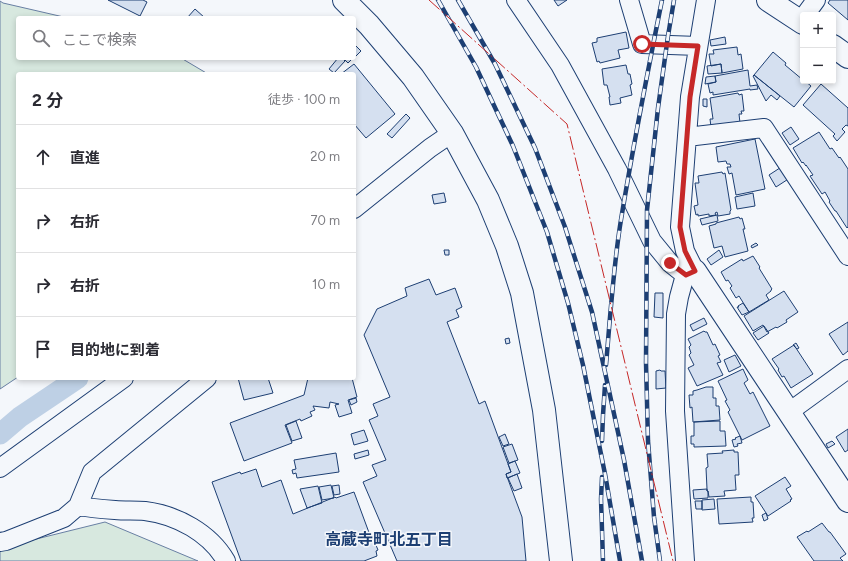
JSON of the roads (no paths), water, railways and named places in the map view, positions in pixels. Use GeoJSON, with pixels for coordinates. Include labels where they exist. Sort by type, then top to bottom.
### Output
{"type":"FeatureCollection","features":[{"type":"Feature","properties":{"kind":"street"},"geometry":{"type":"LineString","coordinates":[[344,0],[369,25],[412,77],[452,133],[488,200],[507,246],[522,293],[544,410],[561,561]]}},
{"type":"Feature","properties":{"kind":"street"},"geometry":{"type":"LineString","coordinates":[[516,0],[560,65],[617,169],[652,240],[670,263],[690,273]]}},
{"type":"Feature","properties":{"kind":"street"},"geometry":{"type":"LineString","coordinates":[[629,0],[642,44],[698,46]]}},
{"type":"Feature","properties":{"kind":"street"},"geometry":{"type":"LineString","coordinates":[[706,0],[690,97],[680,227],[690,273],[789,412],[848,501]]}},
{"type":"Feature","properties":{"kind":"street"},"geometry":{"type":"LineString","coordinates":[[768,0],[800,17]]}},
{"type":"Feature","properties":{"kind":"street"},"geometry":{"type":"LineString","coordinates":[[808,12],[816,0]]}},
{"type":"Feature","properties":{"kind":"street"},"geometry":{"type":"LineString","coordinates":[[836,48],[848,58]]}},
{"type":"Feature","properties":{"kind":"street"},"geometry":{"type":"LineString","coordinates":[[687,137],[764,128],[848,256]]}},
{"type":"Feature","properties":{"kind":"street"},"geometry":{"type":"LineString","coordinates":[[356,207],[430,148],[452,133]]}},
{"type":"Feature","properties":{"kind":"street"},"geometry":{"type":"LineString","coordinates":[[685,561],[675,411],[676,314],[679,297],[690,273]]}},
{"type":"Feature","properties":{"kind":"street"},"geometry":{"type":"LineString","coordinates":[[789,412],[848,369]]}},
{"type":"Feature","properties":{"kind":"street"},"geometry":{"type":"LineString","coordinates":[[0,468],[121,380]]}},
{"type":"Feature","properties":{"kind":"street"},"geometry":{"type":"LineString","coordinates":[[0,542],[64,518],[78,506],[92,472],[205,380]]}},
{"type":"Feature","properties":{"kind":"street"},"geometry":{"type":"LineString","coordinates":[[78,506],[147,512],[174,518],[191,526],[210,541],[226,561]]}},
{"type":"Feature","properties":{"kind":"waterway"},"geometry":{"type":"LineString","coordinates":[[0,434],[20,417],[75,380]]}},
{"type":"Feature","properties":{"kind":"railway"},"geometry":{"type":"LineString","coordinates":[[438,0],[476,67],[513,146],[547,232],[568,303],[583,365],[605,474],[620,561]]}},
{"type":"Feature","properties":{"kind":"railway"},"geometry":{"type":"LineString","coordinates":[[458,0],[495,64],[535,148],[565,227],[592,312],[624,460],[642,561]]}},
{"type":"Feature","properties":{"kind":"railway"},"geometry":{"type":"LineString","coordinates":[[606,365],[620,226],[662,0]]}},
{"type":"Feature","properties":{"kind":"railway"},"geometry":{"type":"LineString","coordinates":[[660,561],[654,517],[648,441],[646,363],[647,210],[658,108],[674,0]]}},
{"type":"Feature","properties":{"kind":"railway"},"geometry":{"type":"LineString","coordinates":[[602,441],[605,385]]}},
{"type":"Feature","properties":{"kind":"railway"},"geometry":{"type":"LineString","coordinates":[[602,477],[601,499],[603,561]]}},
{"type":"Feature","properties":{"kind":"district","name":"高蔵寺町北五丁目"},"geometry":{"type":"Point","coordinates":[389,539]}}]}
